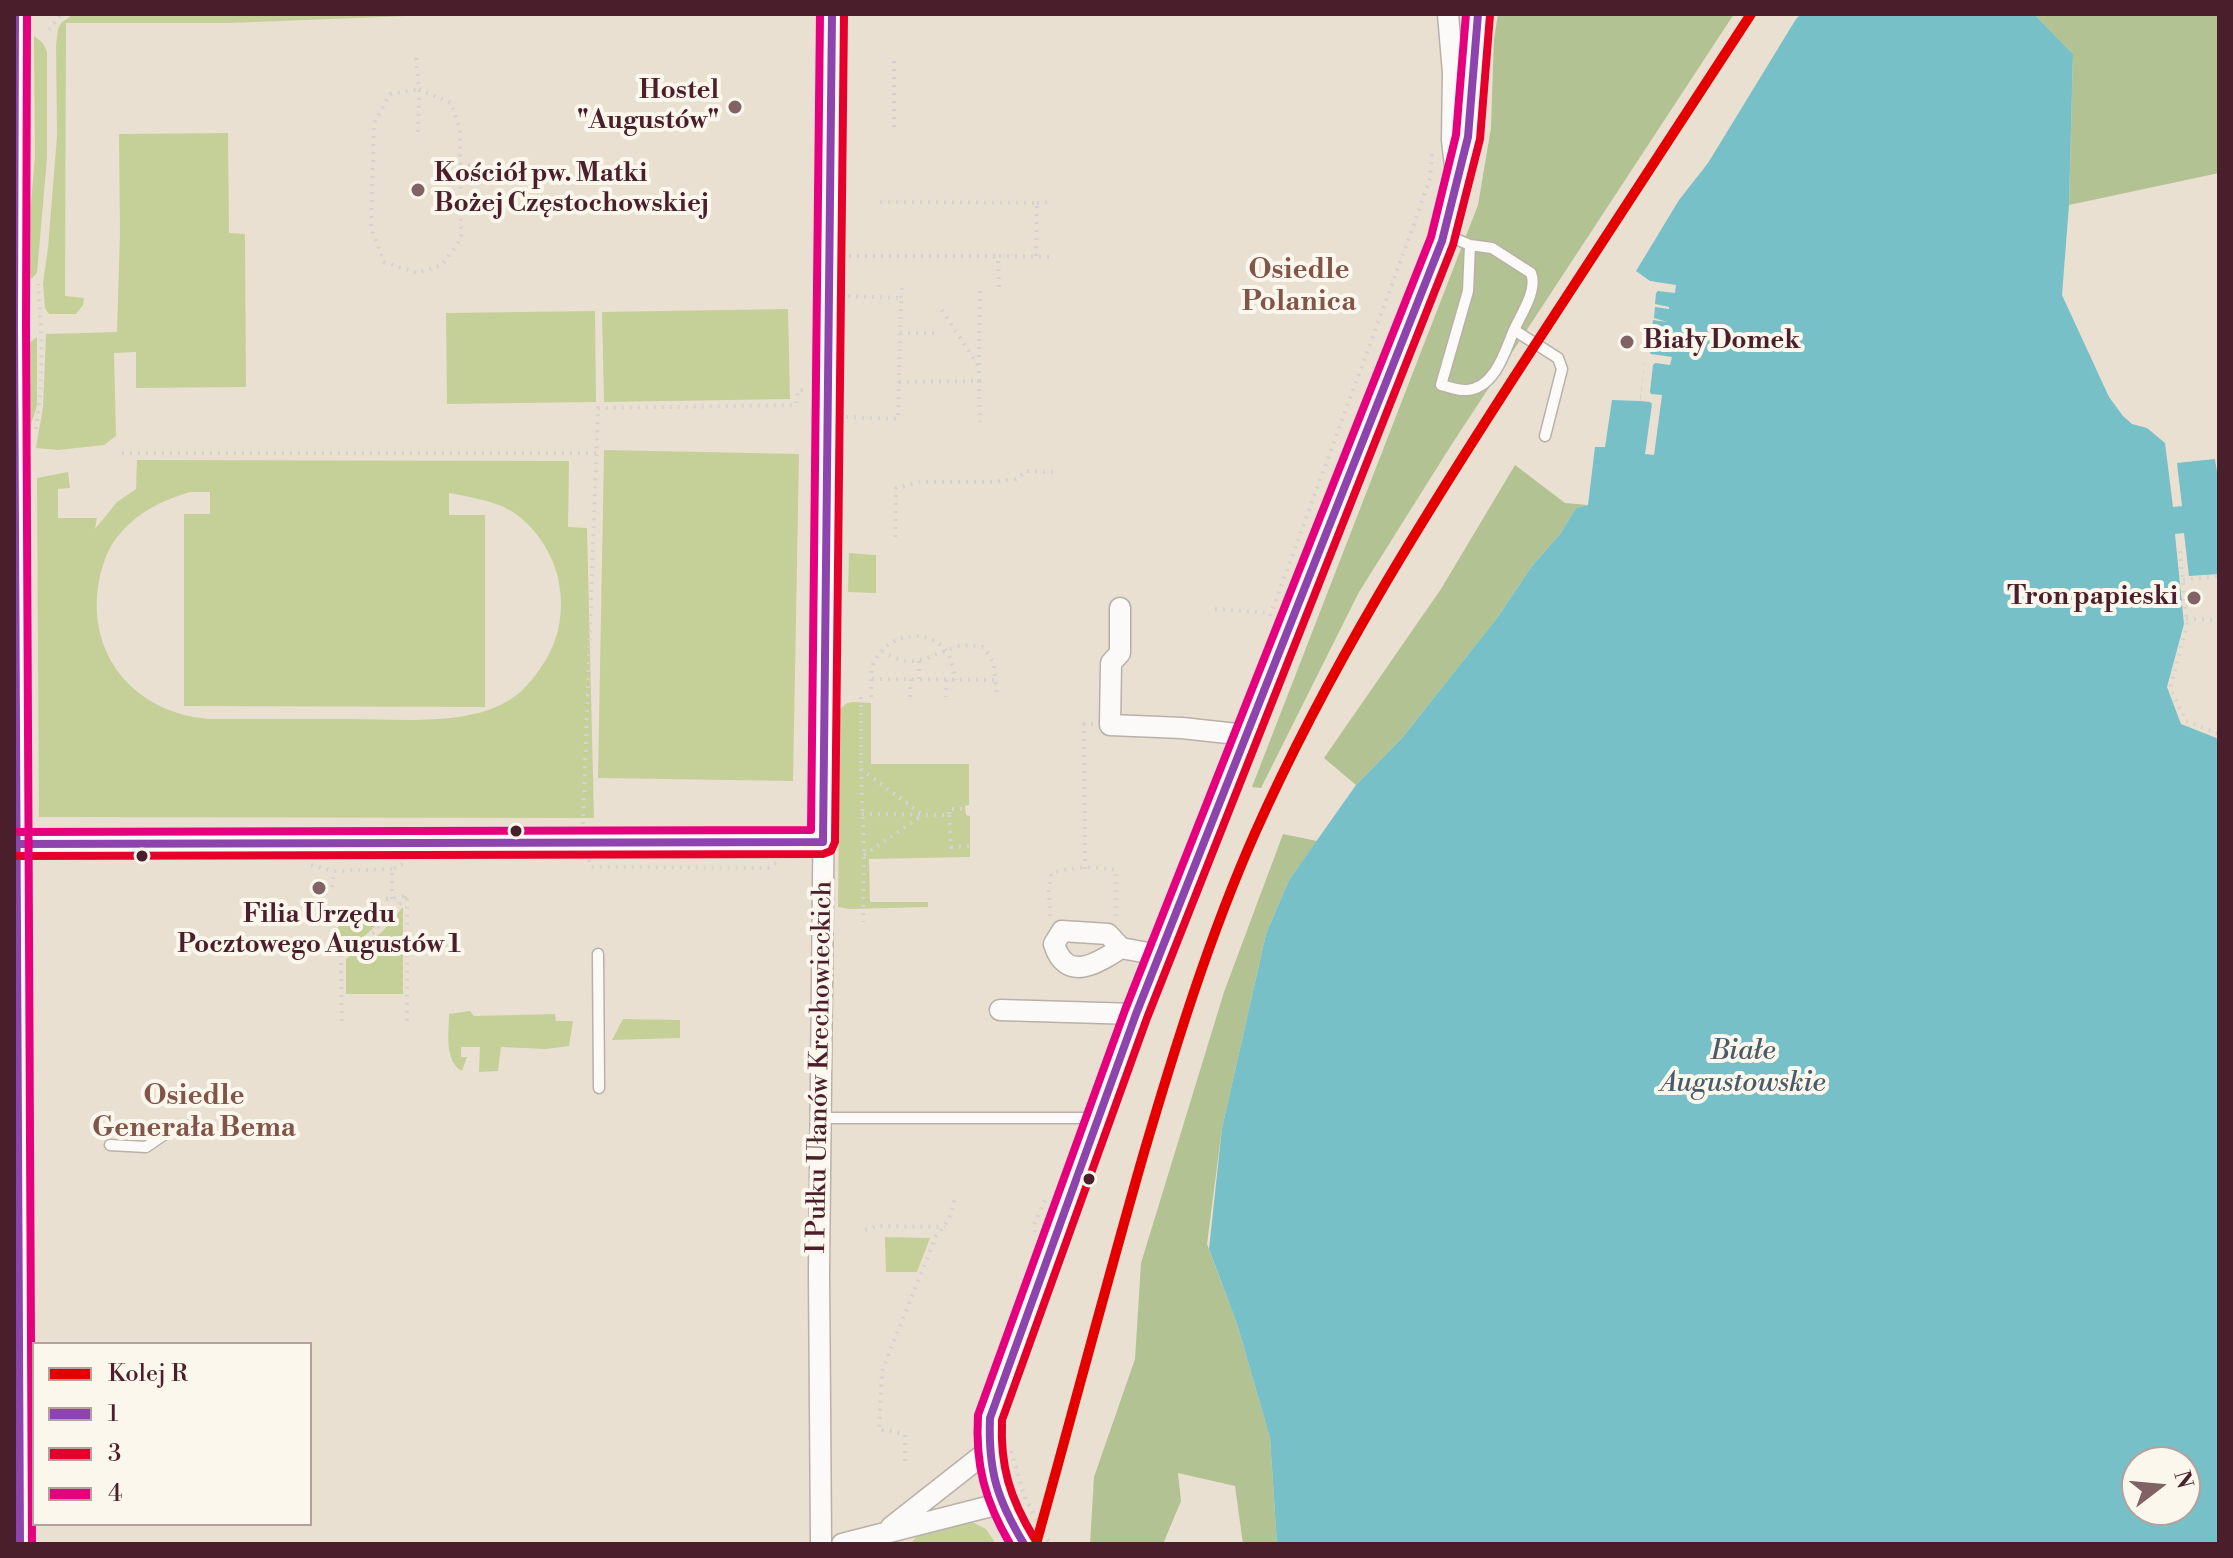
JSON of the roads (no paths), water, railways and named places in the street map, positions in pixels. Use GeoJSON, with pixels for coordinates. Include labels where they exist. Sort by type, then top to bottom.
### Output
{"type":"FeatureCollection","features":[{"type":"Feature","properties":{"kind":"street"},"geometry":{"type":"LineString","coordinates":[[15,14],[15,844],[20,1544]]}},
{"type":"Feature","properties":{"kind":"street","name":"I Pułku Ułanów Krechowieckich"},"geometry":{"type":"LineString","coordinates":[[821,1544],[819,1257],[832,14]]}},
{"type":"Feature","properties":{"kind":"street"},"geometry":{"type":"LineString","coordinates":[[1448,14],[1453,73],[1452,140],[1457,182]]}},
{"type":"Feature","properties":{"kind":"street"},"geometry":{"type":"LineString","coordinates":[[1024,1544],[1003,1503],[994,1477],[989,1450],[990,1418],[1136,1014],[1444,234],[1468,137],[1478,14]]}},
{"type":"Feature","properties":{"kind":"street"},"geometry":{"type":"LineString","coordinates":[[1120,608],[1120,653],[1111,663],[1110,725],[1246,735]]}},
{"type":"Feature","properties":{"kind":"street"},"geometry":{"type":"LineString","coordinates":[[15,844],[823,842]]}},
{"type":"Feature","properties":{"kind":"street"},"geometry":{"type":"LineString","coordinates":[[1121,948],[1089,966],[1070,966],[1059,958],[1054,944],[1062,931],[1108,934],[1121,948],[1159,955]]}},
{"type":"Feature","properties":{"kind":"street"},"geometry":{"type":"LineString","coordinates":[[1000,1010],[1136,1014]]}},
{"type":"Feature","properties":{"kind":"street"},"geometry":{"type":"LineString","coordinates":[[885,1538],[989,1450]]}},
{"type":"Feature","properties":{"kind":"street"},"geometry":{"type":"LineString","coordinates":[[842,1544],[885,1538],[1003,1503]]}},
{"type":"Feature","properties":{"kind":"lane"},"geometry":{"type":"LineString","coordinates":[[1444,234],[1470,245],[1492,248],[1534,277],[1533,286],[1498,366],[1482,386],[1463,391],[1441,385],[1468,291],[1470,245]]}},
{"type":"Feature","properties":{"kind":"lane"},"geometry":{"type":"LineString","coordinates":[[1514,330],[1561,363],[1545,436]]}},
{"type":"Feature","properties":{"kind":"lane"},"geometry":{"type":"LineString","coordinates":[[598,954],[599,1088]]}},
{"type":"Feature","properties":{"kind":"lane"},"geometry":{"type":"LineString","coordinates":[[821,1118],[1099,1118]]}},
{"type":"Feature","properties":{"kind":"lane"},"geometry":{"type":"LineString","coordinates":[[110,1145],[146,1147],[181,1126],[208,1126]]}},
{"type":"Feature","properties":{"kind":"water","name":"Białe Augustowskie"},"geometry":{"type":"Polygon","coordinates":[[[1801,14],[2034,14],[2073,54],[2069,205],[2062,295],[2109,397],[2132,424],[2147,428],[2165,443],[2173,507],[2182,506],[2177,463],[2215,459],[2219,485],[2219,574],[2189,576],[2184,533],[2175,534],[2184,624],[2167,687],[2181,724],[2219,739],[2219,1544],[1277,1544],[1270,1438],[1237,1324],[1209,1249],[1222,1128],[1266,934],[1289,880],[1356,785],[1402,738],[1497,618],[1576,508],[1588,505],[1595,447],[1605,447],[1612,400],[1640,401],[1655,282],[1636,271],[1679,200],[1708,163],[1801,14]]]}},
{"type":"Feature","properties":{"kind":"rail line","name":"R"},"geometry":{"type":"LineString","coordinates":[[1036,1544],[1129,1204],[1180,1033],[1223,912],[1283,772],[1379,594],[1449,479],[1751,14]]}},
{"type":"Feature","properties":{"kind":"place","name":"Hostel \"Augustów\""},"geometry":{"type":"Point","coordinates":[735,107]}},
{"type":"Feature","properties":{"kind":"place","name":"Kościół pw. Matki Bożej Częstochowskiej"},"geometry":{"type":"Point","coordinates":[418,190]}},
{"type":"Feature","properties":{"kind":"place","name":"Biały Domek"},"geometry":{"type":"Point","coordinates":[1627,342]}},
{"type":"Feature","properties":{"kind":"place","name":"Tron papieski"},"geometry":{"type":"Point","coordinates":[2194,598]}},
{"type":"Feature","properties":{"kind":"place","name":"Filia Urzędu Pocztowego Augustów 1"},"geometry":{"type":"Point","coordinates":[319,888]}},
{"type":"Feature","properties":{"kind":"district","name":"Osiedle Polanica"},"geometry":{"type":"Point","coordinates":[1299,287]}},
{"type":"Feature","properties":{"kind":"district","name":"Osiedle Generała Bema"},"geometry":{"type":"Point","coordinates":[194,1113]}}]}
